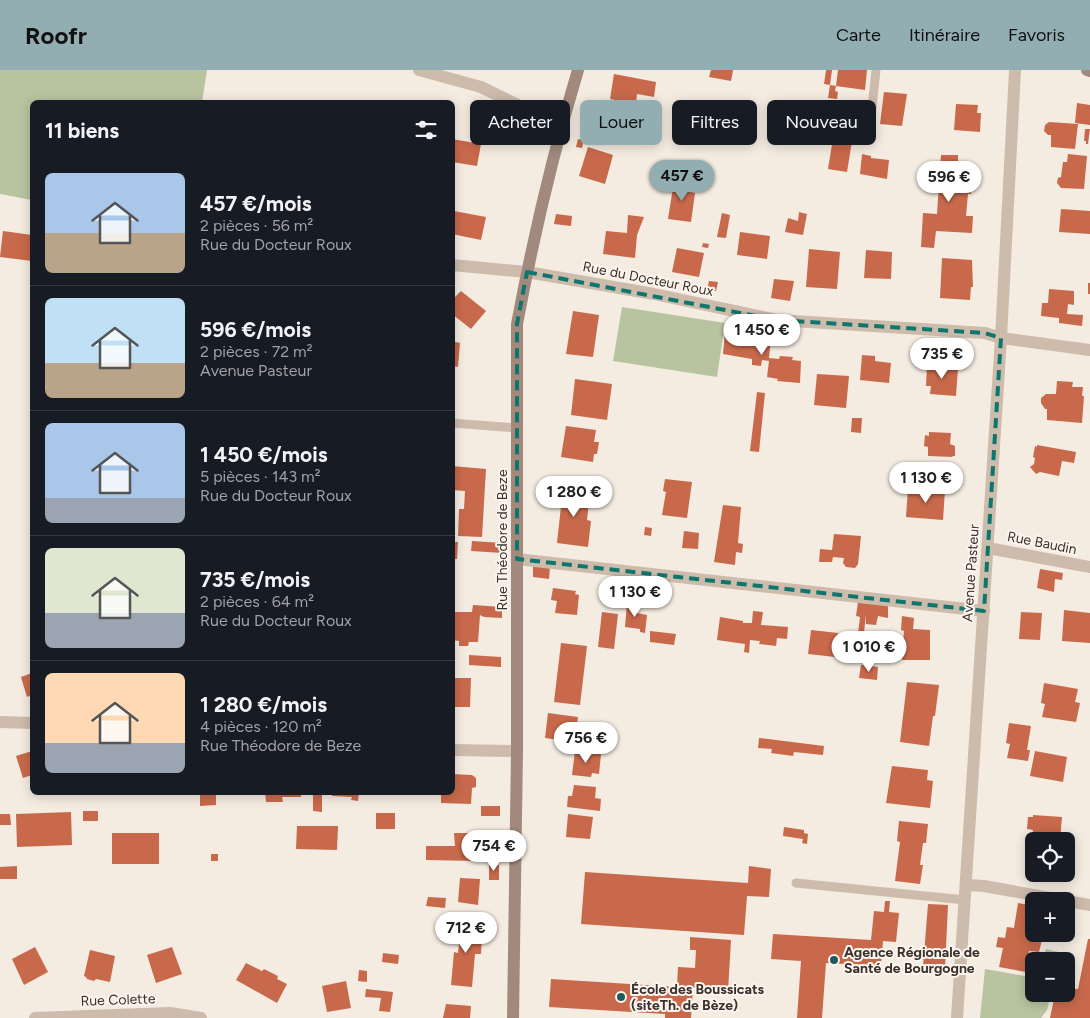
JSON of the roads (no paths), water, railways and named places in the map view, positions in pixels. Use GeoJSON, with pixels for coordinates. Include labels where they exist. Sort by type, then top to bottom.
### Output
{"type":"FeatureCollection","features":[{"type":"Feature","properties":{"kind":"street"},"geometry":{"type":"LineString","coordinates":[[419,70],[480,87],[507,100]]}},
{"type":"Feature","properties":{"kind":"street","name":"Rue Théodore de Beze"},"geometry":{"type":"LineString","coordinates":[[569,100],[578,70]]}},
{"type":"Feature","properties":{"kind":"street","name":"Avenue Pasteur"},"geometry":{"type":"LineString","coordinates":[[957,1018],[1001,338],[1015,70]]}},
{"type":"Feature","properties":{"kind":"street","name":"Rue Théodore de Beze"},"geometry":{"type":"LineString","coordinates":[[513,1018],[517,324],[557,145]]}},
{"type":"Feature","properties":{"kind":"street","name":"Rue du Docteur Roux"},"geometry":{"type":"LineString","coordinates":[[455,264],[527,272],[654,294],[777,320],[985,333],[1001,338],[1090,350]]}},
{"type":"Feature","properties":{"kind":"street","name":"Rue Baudin"},"geometry":{"type":"LineString","coordinates":[[988,548],[1090,567]]}},
{"type":"Feature","properties":{"kind":"street"},"geometry":{"type":"LineString","coordinates":[[517,559],[984,610]]}},
{"type":"Feature","properties":{"kind":"street"},"geometry":{"type":"LineString","coordinates":[[0,722],[30,723]]}},
{"type":"Feature","properties":{"kind":"street"},"geometry":{"type":"LineString","coordinates":[[455,750],[516,751]]}},
{"type":"Feature","properties":{"kind":"street"},"geometry":{"type":"LineString","coordinates":[[966,885],[984,886],[1090,905]]}},
{"type":"Feature","properties":{"kind":"street","name":"Rue Colette"},"geometry":{"type":"LineString","coordinates":[[35,1018],[170,1013],[201,1018]]}},
{"type":"Feature","properties":{"kind":"lane"},"geometry":{"type":"LineString","coordinates":[[873,100],[876,70]]}},
{"type":"Feature","properties":{"kind":"lane"},"geometry":{"type":"LineString","coordinates":[[455,422],[517,428]]}},
{"type":"Feature","properties":{"kind":"lane"},"geometry":{"type":"LineString","coordinates":[[796,883],[965,900]]}},
{"type":"Feature","properties":{"kind":"place","name":"Agence Régionale de Santé de Bourgogne"},"geometry":{"type":"Point","coordinates":[834,960]}},
{"type":"Feature","properties":{"kind":"place","name":"École des Boussicats (siteTh. de Bèze)"},"geometry":{"type":"Point","coordinates":[621,997]}}]}
